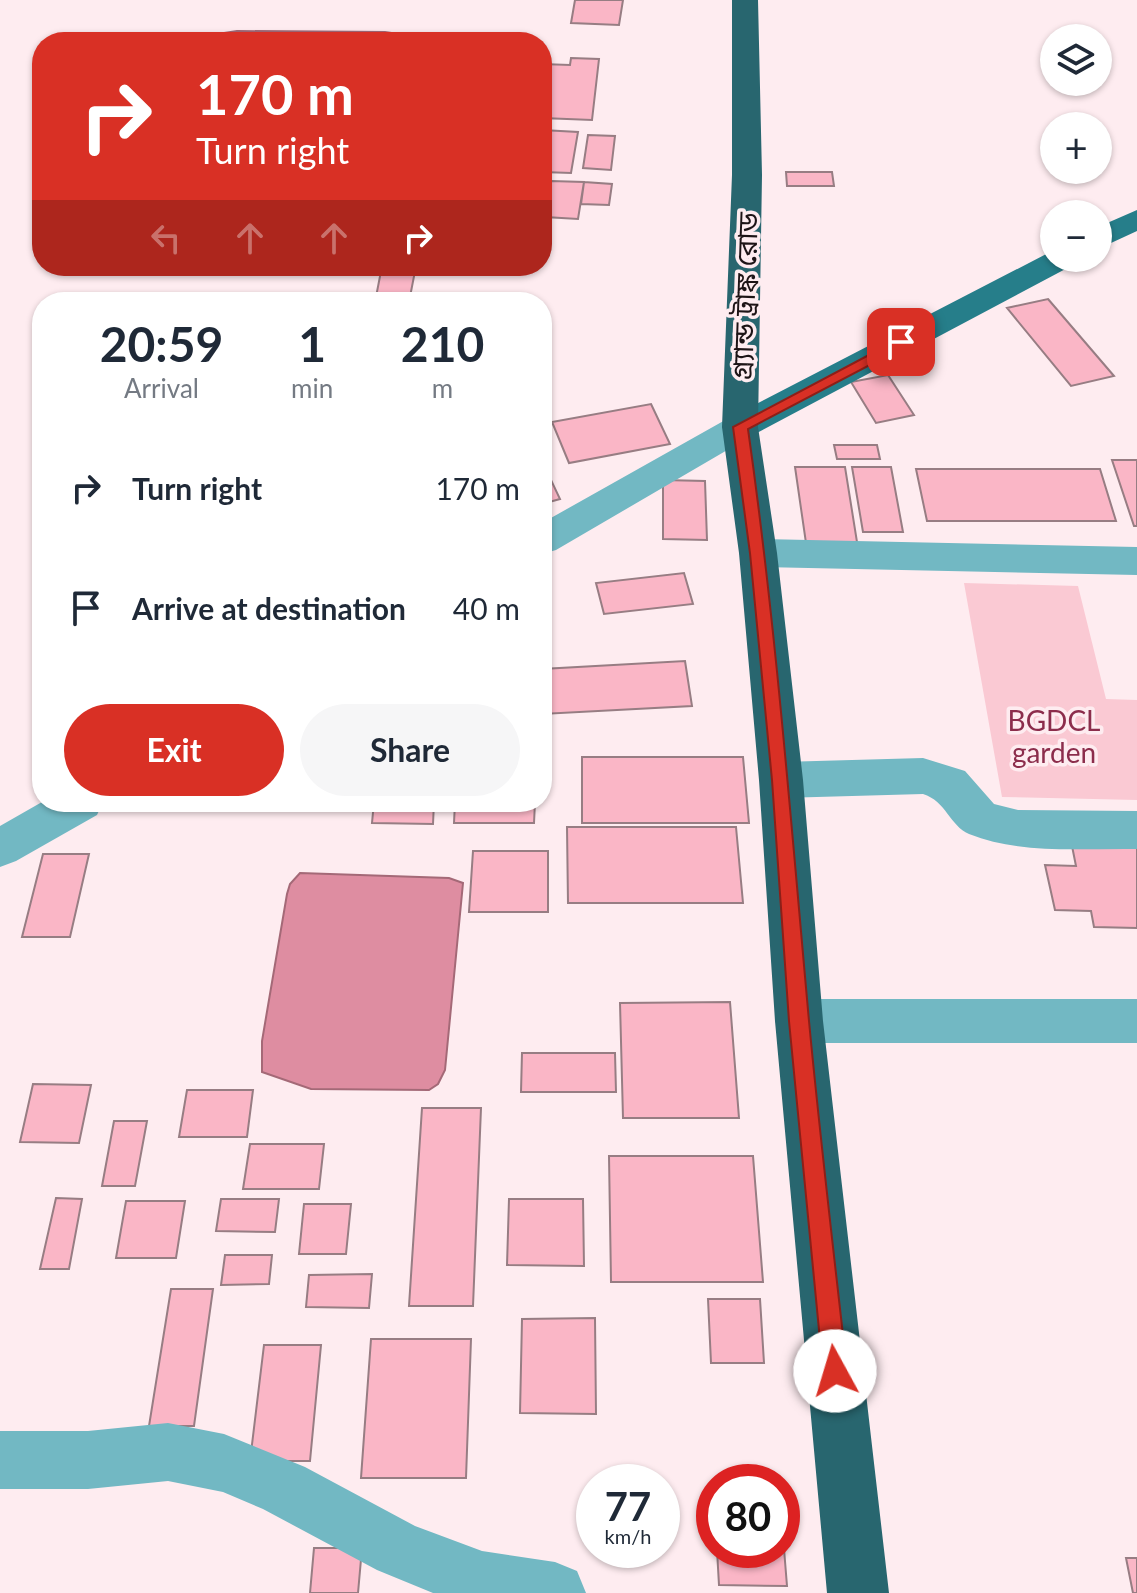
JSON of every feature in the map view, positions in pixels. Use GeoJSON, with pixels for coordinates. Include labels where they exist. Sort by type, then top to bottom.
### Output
{"type":"FeatureCollection","features":[{"type":"Feature","properties":{"kind":"highway","name":"গ্র্যান্ড ট্রাঙ্ক রোড"},"geometry":{"type":"LineString","coordinates":[[745,0],[747,175],[740,427],[758,553],[781,780],[799,1021],[858,1593]]}},
{"type":"Feature","properties":{"kind":"main road"},"geometry":{"type":"LineString","coordinates":[[1112,232],[1137,219]]}},
{"type":"Feature","properties":{"kind":"main road"},"geometry":{"type":"LineString","coordinates":[[740,427],[1040,270]]}},
{"type":"Feature","properties":{"kind":"street"},"geometry":{"type":"LineString","coordinates":[[552,534],[740,427]]}},
{"type":"Feature","properties":{"kind":"street"},"geometry":{"type":"LineString","coordinates":[[758,553],[1137,561]]}},
{"type":"Feature","properties":{"kind":"street"},"geometry":{"type":"LineString","coordinates":[[781,780],[923,776],[950,784],[980,819],[993,823],[1018,829],[1137,830]]}},
{"type":"Feature","properties":{"kind":"street"},"geometry":{"type":"LineString","coordinates":[[0,848],[63,812]]}},
{"type":"Feature","properties":{"kind":"street"},"geometry":{"type":"LineString","coordinates":[[799,1021],[1137,1021]]}},
{"type":"Feature","properties":{"kind":"street"},"geometry":{"type":"LineString","coordinates":[[0,1460],[88,1460],[168,1452],[224,1463],[284,1488],[398,1549],[482,1582],[555,1593]]}},
{"type":"Feature","properties":{"kind":"green space","name":"BGDCL garden"},"geometry":{"type":"Polygon","coordinates":[[[964,583],[1078,586],[1106,699],[1137,700],[1137,800],[1002,797],[964,583]]]}},
{"type":"Feature","properties":{"kind":"shaded area"},"geometry":{"type":"Polygon","coordinates":[[[237,31],[385,32],[231,32],[237,31]]]}},
{"type":"Feature","properties":{"kind":"shaded area"},"geometry":{"type":"Polygon","coordinates":[[[300,873],[449,878],[463,883],[445,1070],[438,1084],[429,1090],[311,1089],[262,1072],[262,1041],[287,894],[290,884],[300,873]]]}},
{"type":"Feature","properties":{"kind":"building"},"geometry":{"type":"Polygon","coordinates":[[[575,0],[623,0],[619,25],[571,23],[575,0]]]}},
{"type":"Feature","properties":{"kind":"building"},"geometry":{"type":"Polygon","coordinates":[[[571,58],[599,59],[592,120],[552,118],[552,64],[570,65],[571,58]]]}},
{"type":"Feature","properties":{"kind":"building"},"geometry":{"type":"Polygon","coordinates":[[[552,131],[578,132],[571,173],[552,172],[552,131]]]}},
{"type":"Feature","properties":{"kind":"building"},"geometry":{"type":"Polygon","coordinates":[[[588,135],[615,136],[611,170],[583,168],[588,135]]]}},
{"type":"Feature","properties":{"kind":"building"},"geometry":{"type":"Polygon","coordinates":[[[786,172],[832,172],[834,186],[787,186],[786,172]]]}},
{"type":"Feature","properties":{"kind":"building"},"geometry":{"type":"Polygon","coordinates":[[[552,181],[584,182],[578,219],[552,217],[552,181]]]}},
{"type":"Feature","properties":{"kind":"building"},"geometry":{"type":"Polygon","coordinates":[[[584,182],[612,184],[609,205],[581,204],[584,182]]]}},
{"type":"Feature","properties":{"kind":"building"},"geometry":{"type":"Polygon","coordinates":[[[380,276],[414,276],[411,292],[377,292],[380,276]]]}},
{"type":"Feature","properties":{"kind":"building"},"geometry":{"type":"Polygon","coordinates":[[[1048,299],[1114,376],[1071,386],[1007,308],[1048,299]]]}},
{"type":"Feature","properties":{"kind":"building"},"geometry":{"type":"Polygon","coordinates":[[[888,375],[914,415],[876,423],[851,382],[888,375]]]}},
{"type":"Feature","properties":{"kind":"building"},"geometry":{"type":"Polygon","coordinates":[[[651,404],[670,444],[569,463],[552,422],[651,404]]]}},
{"type":"Feature","properties":{"kind":"building"},"geometry":{"type":"Polygon","coordinates":[[[834,445],[877,445],[880,459],[837,459],[834,445]]]}},
{"type":"Feature","properties":{"kind":"building"},"geometry":{"type":"Polygon","coordinates":[[[1112,460],[1137,460],[1137,526],[1134,526],[1112,460]]]}},
{"type":"Feature","properties":{"kind":"building"},"geometry":{"type":"Polygon","coordinates":[[[795,467],[845,467],[857,542],[806,543],[795,467]]]}},
{"type":"Feature","properties":{"kind":"building"},"geometry":{"type":"Polygon","coordinates":[[[852,467],[891,467],[903,532],[863,532],[852,467]]]}},
{"type":"Feature","properties":{"kind":"building"},"geometry":{"type":"Polygon","coordinates":[[[916,469],[1100,469],[1116,521],[927,521],[916,469]]]}},
{"type":"Feature","properties":{"kind":"building"},"geometry":{"type":"Polygon","coordinates":[[[663,480],[705,481],[707,540],[663,539],[663,480]]]}},
{"type":"Feature","properties":{"kind":"building"},"geometry":{"type":"Polygon","coordinates":[[[552,482],[560,499],[552,501],[552,482]]]}},
{"type":"Feature","properties":{"kind":"building"},"geometry":{"type":"Polygon","coordinates":[[[684,573],[693,604],[604,614],[596,583],[684,573]]]}},
{"type":"Feature","properties":{"kind":"building"},"geometry":{"type":"Polygon","coordinates":[[[685,661],[692,706],[552,713],[552,668],[685,661]]]}},
{"type":"Feature","properties":{"kind":"building"},"geometry":{"type":"Polygon","coordinates":[[[582,757],[743,757],[749,823],[582,823],[582,757]]]}},
{"type":"Feature","properties":{"kind":"building"},"geometry":{"type":"Polygon","coordinates":[[[373,812],[434,812],[433,824],[372,823],[373,812]]]}},
{"type":"Feature","properties":{"kind":"building"},"geometry":{"type":"Polygon","coordinates":[[[455,812],[535,812],[534,823],[454,823],[455,812]]]}},
{"type":"Feature","properties":{"kind":"building"},"geometry":{"type":"Polygon","coordinates":[[[567,827],[736,827],[743,903],[568,903],[567,827]]]}},
{"type":"Feature","properties":{"kind":"building"},"geometry":{"type":"Polygon","coordinates":[[[1072,846],[1137,847],[1137,928],[1094,927],[1091,911],[1055,910],[1045,865],[1076,866],[1072,846]]]}},
{"type":"Feature","properties":{"kind":"building"},"geometry":{"type":"Polygon","coordinates":[[[473,851],[548,851],[548,912],[469,912],[473,851]]]}},
{"type":"Feature","properties":{"kind":"building"},"geometry":{"type":"Polygon","coordinates":[[[43,854],[89,854],[70,937],[22,937],[43,854]]]}},
{"type":"Feature","properties":{"kind":"building"},"geometry":{"type":"Polygon","coordinates":[[[730,1002],[739,1118],[623,1118],[620,1003],[730,1002]]]}},
{"type":"Feature","properties":{"kind":"building"},"geometry":{"type":"Polygon","coordinates":[[[522,1053],[615,1053],[616,1092],[521,1092],[522,1053]]]}},
{"type":"Feature","properties":{"kind":"building"},"geometry":{"type":"Polygon","coordinates":[[[33,1084],[91,1085],[79,1143],[20,1142],[33,1084]]]}},
{"type":"Feature","properties":{"kind":"building"},"geometry":{"type":"Polygon","coordinates":[[[187,1090],[253,1090],[247,1137],[179,1137],[187,1090]]]}},
{"type":"Feature","properties":{"kind":"building"},"geometry":{"type":"Polygon","coordinates":[[[422,1108],[481,1108],[473,1306],[409,1306],[422,1108]]]}},
{"type":"Feature","properties":{"kind":"building"},"geometry":{"type":"Polygon","coordinates":[[[114,1121],[147,1121],[135,1186],[102,1186],[114,1121]]]}},
{"type":"Feature","properties":{"kind":"building"},"geometry":{"type":"Polygon","coordinates":[[[250,1144],[324,1144],[319,1189],[243,1189],[250,1144]]]}},
{"type":"Feature","properties":{"kind":"building"},"geometry":{"type":"Polygon","coordinates":[[[609,1156],[753,1156],[763,1282],[611,1282],[609,1156]]]}},
{"type":"Feature","properties":{"kind":"building"},"geometry":{"type":"Polygon","coordinates":[[[56,1198],[82,1199],[69,1269],[40,1269],[56,1198]]]}},
{"type":"Feature","properties":{"kind":"building"},"geometry":{"type":"Polygon","coordinates":[[[221,1199],[279,1199],[275,1232],[216,1231],[221,1199]]]}},
{"type":"Feature","properties":{"kind":"building"},"geometry":{"type":"Polygon","coordinates":[[[509,1199],[583,1199],[584,1266],[507,1265],[509,1199]]]}},
{"type":"Feature","properties":{"kind":"building"},"geometry":{"type":"Polygon","coordinates":[[[126,1201],[185,1201],[176,1258],[116,1258],[126,1201]]]}},
{"type":"Feature","properties":{"kind":"building"},"geometry":{"type":"Polygon","coordinates":[[[304,1204],[351,1204],[346,1254],[299,1254],[304,1204]]]}},
{"type":"Feature","properties":{"kind":"building"},"geometry":{"type":"Polygon","coordinates":[[[225,1255],[272,1255],[269,1284],[221,1285],[225,1255]]]}},
{"type":"Feature","properties":{"kind":"building"},"geometry":{"type":"Polygon","coordinates":[[[372,1274],[369,1308],[306,1307],[309,1275],[372,1274]]]}},
{"type":"Feature","properties":{"kind":"building"},"geometry":{"type":"Polygon","coordinates":[[[171,1289],[213,1289],[194,1426],[149,1426],[171,1289]]]}},
{"type":"Feature","properties":{"kind":"building"},"geometry":{"type":"Polygon","coordinates":[[[708,1299],[760,1299],[764,1363],[711,1363],[708,1299]]]}},
{"type":"Feature","properties":{"kind":"building"},"geometry":{"type":"Polygon","coordinates":[[[595,1318],[596,1414],[520,1413],[522,1319],[595,1318]]]}},
{"type":"Feature","properties":{"kind":"building"},"geometry":{"type":"Polygon","coordinates":[[[371,1339],[471,1339],[466,1478],[361,1478],[371,1339]]]}},
{"type":"Feature","properties":{"kind":"building"},"geometry":{"type":"Polygon","coordinates":[[[264,1345],[321,1345],[310,1461],[250,1461],[264,1345]]]}},
{"type":"Feature","properties":{"kind":"building"},"geometry":{"type":"Polygon","coordinates":[[[314,1548],[362,1548],[358,1593],[310,1593],[314,1548]]]}},
{"type":"Feature","properties":{"kind":"building"},"geometry":{"type":"Polygon","coordinates":[[[1126,1558],[1137,1558],[1137,1593],[1133,1593],[1126,1558]]]}},
{"type":"Feature","properties":{"kind":"building"},"geometry":{"type":"Polygon","coordinates":[[[718,1568],[786,1568],[787,1586],[719,1585],[718,1568]]]}},
{"type":"Feature","properties":{"kind":"route"},"geometry":{"type":"LineString","coordinates":[[835,1371],[799,1021],[781,780],[758,553],[740,427],[901,342]]}}]}
